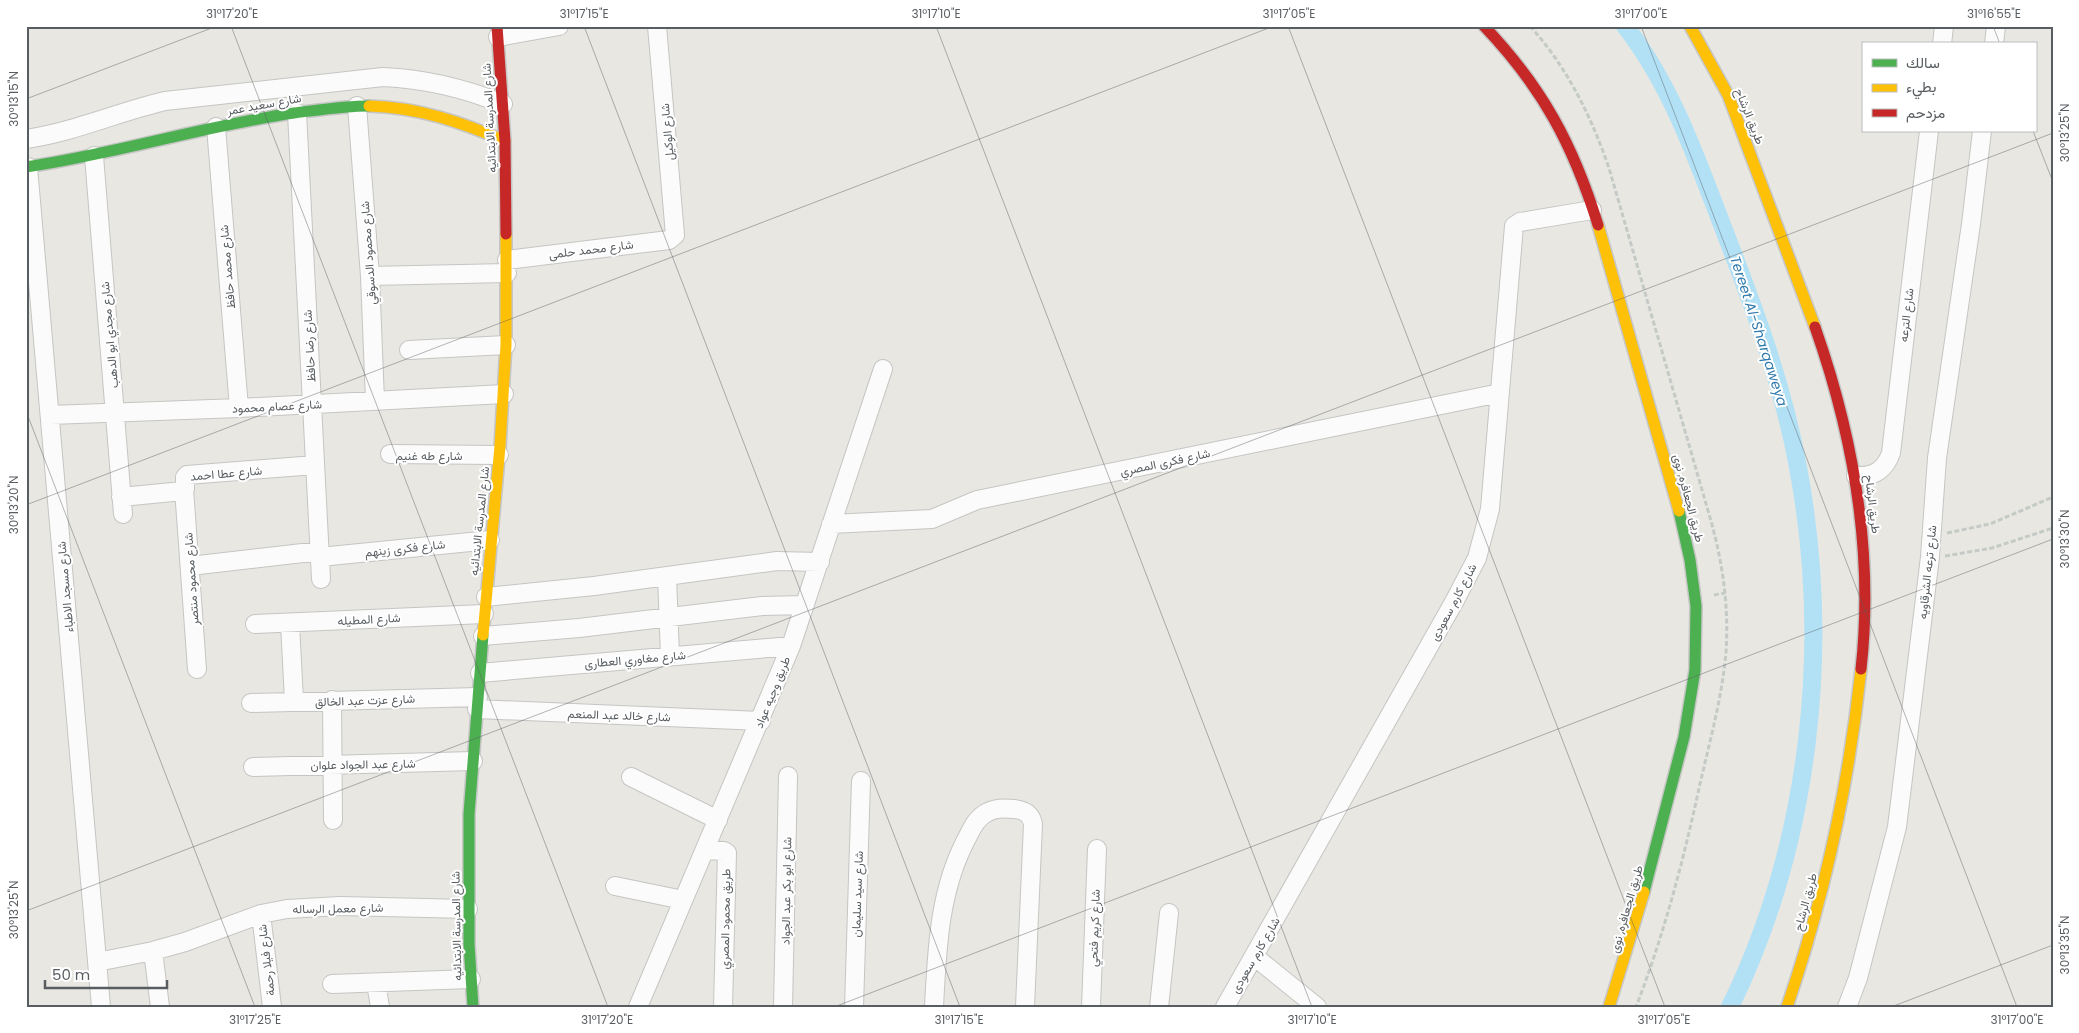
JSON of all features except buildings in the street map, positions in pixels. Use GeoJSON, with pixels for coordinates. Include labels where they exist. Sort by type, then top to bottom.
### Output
{"type":"FeatureCollection","features":[{"type":"Feature","properties":{"kind":"street"},"geometry":{"type":"LineString","coordinates":[[498,32],[559,26]]}},
{"type":"Feature","properties":{"kind":"street","name":"شارع الوكيل"},"geometry":{"type":"LineString","coordinates":[[657,26],[676,233],[674,237]]}},
{"type":"Feature","properties":{"kind":"street","name":"طريق الجعافره, نوى"},"geometry":{"type":"LineString","coordinates":[[1484,26],[1526,74],[1547,106],[1565,139],[1592,210],[1684,528],[1693,574],[1697,624],[1691,706],[1653,863],[1630,947],[1609,1007]]}},
{"type":"Feature","properties":{"kind":"street","name":"طريق الرشاح"},"geometry":{"type":"LineString","coordinates":[[1690,26],[1725,89],[1805,298],[1838,393],[1856,476],[1862,520],[1866,565],[1864,655],[1859,699],[1839,818],[1823,892],[1802,965],[1787,1007]]}},
{"type":"Feature","properties":{"kind":"street"},"geometry":{"type":"LineString","coordinates":[[1942,42],[1944,26]]}},
{"type":"Feature","properties":{"kind":"street"},"geometry":{"type":"LineString","coordinates":[[1994,42],[1996,26]]}},
{"type":"Feature","properties":{"kind":"street","name":"شارع المدرسة الابتدائيه"},"geometry":{"type":"LineString","coordinates":[[473,1007],[468,909],[469,814],[490,540],[504,394],[506,345],[505,142],[498,32]]}},
{"type":"Feature","properties":{"kind":"street"},"geometry":{"type":"LineString","coordinates":[[26,139],[81,127],[143,106],[165,101],[383,77],[408,78],[457,87],[504,104]]}},
{"type":"Feature","properties":{"kind":"street","name":"شارع سعيد عمر"},"geometry":{"type":"LineString","coordinates":[[27,167],[94,156],[216,127],[297,113],[357,106],[408,109],[432,114],[481,130],[505,142]]}},
{"type":"Feature","properties":{"kind":"street","name":"شارع محمود الدسوقي"},"geometry":{"type":"LineString","coordinates":[[357,106],[370,276],[375,401]]}},
{"type":"Feature","properties":{"kind":"street","name":"شارع رضا حافظ"},"geometry":{"type":"LineString","coordinates":[[297,113],[321,579]]}},
{"type":"Feature","properties":{"kind":"street","name":"شارع محمد حافظ"},"geometry":{"type":"LineString","coordinates":[[216,127],[238,408]]}},
{"type":"Feature","properties":{"kind":"street","name":"شارع الترعه"},"geometry":{"type":"LineString","coordinates":[[1856,476],[1874,475],[1888,462],[1890,453],[1930,132]]}},
{"type":"Feature","properties":{"kind":"street","name":"شارع ترعه الشرقاويه"},"geometry":{"type":"LineString","coordinates":[[1846,1007],[1858,978],[1897,827],[1930,557],[1937,458],[1971,224],[1982,132]]}},
{"type":"Feature","properties":{"kind":"street","name":"شارع مجدي ابو الدهب"},"geometry":{"type":"LineString","coordinates":[[94,156],[122,506]]}},
{"type":"Feature","properties":{"kind":"street","name":"شارع مسجد الاطباء"},"geometry":{"type":"LineString","coordinates":[[27,167],[101,1007]]}},
{"type":"Feature","properties":{"kind":"street","name":"شارع كارم سعودى"},"geometry":{"type":"LineString","coordinates":[[1231,1004],[1255,957],[1477,558],[1490,509],[1514,226],[1520,222],[1592,210]]}},
{"type":"Feature","properties":{"kind":"street","name":"شارع محمد حلمى"},"geometry":{"type":"LineString","coordinates":[[370,276],[507,266],[669,240],[674,237]]}},
{"type":"Feature","properties":{"kind":"street"},"geometry":{"type":"LineString","coordinates":[[409,350],[506,345]]}},
{"type":"Feature","properties":{"kind":"street","name":"طريق وجيه عواد"},"geometry":{"type":"LineString","coordinates":[[638,1007],[761,721],[791,646],[883,368]]}},
{"type":"Feature","properties":{"kind":"street","name":"شارع عصام محمود"},"geometry":{"type":"LineString","coordinates":[[50,415],[238,408],[504,394]]}},
{"type":"Feature","properties":{"kind":"street","name":"شارع فكرى المصري"},"geometry":{"type":"LineString","coordinates":[[831,524],[932,519],[977,500],[1500,394]]}},
{"type":"Feature","properties":{"kind":"street","name":"شارع طه غنيم"},"geometry":{"type":"LineString","coordinates":[[390,454],[499,455]]}},
{"type":"Feature","properties":{"kind":"street","name":"شارع عطا احمد"},"geometry":{"type":"LineString","coordinates":[[122,506],[184,489],[184,477],[187,475],[315,465]]}},
{"type":"Feature","properties":{"kind":"street","name":"شارع محمود منتصر"},"geometry":{"type":"LineString","coordinates":[[184,489],[197,670]]}},
{"type":"Feature","properties":{"kind":"street","name":"شارع فكرى زينهم"},"geometry":{"type":"LineString","coordinates":[[190,566],[490,540]]}},
{"type":"Feature","properties":{"kind":"street","name":"شارع المطيله"},"geometry":{"type":"LineString","coordinates":[[255,624],[290,623],[485,605],[594,586],[667,576],[777,562],[820,562]]}},
{"type":"Feature","properties":{"kind":"street"},"geometry":{"type":"LineString","coordinates":[[667,576],[670,656]]}},
{"type":"Feature","properties":{"kind":"street"},"geometry":{"type":"LineString","coordinates":[[483,636],[762,606],[805,605]]}},
{"type":"Feature","properties":{"kind":"street"},"geometry":{"type":"LineString","coordinates":[[290,623],[294,702]]}},
{"type":"Feature","properties":{"kind":"street","name":"شارع مغاوري العطارى"},"geometry":{"type":"LineString","coordinates":[[480,672],[791,646]]}},
{"type":"Feature","properties":{"kind":"street"},"geometry":{"type":"LineString","coordinates":[[332,700],[333,820]]}},
{"type":"Feature","properties":{"kind":"street","name":"شارع عزت عبد الخالق"},"geometry":{"type":"LineString","coordinates":[[252,703],[332,700],[477,703]]}},
{"type":"Feature","properties":{"kind":"street","name":"شارع خالد عبد المنعم"},"geometry":{"type":"LineString","coordinates":[[477,703],[761,721]]}},
{"type":"Feature","properties":{"kind":"street","name":"شارع عبد الجواد علوان"},"geometry":{"type":"LineString","coordinates":[[253,767],[473,761]]}},
{"type":"Feature","properties":{"kind":"street","name":"شارع ابو بكر عبد الجواد"},"geometry":{"type":"LineString","coordinates":[[783,1007],[788,776]]}},
{"type":"Feature","properties":{"kind":"street"},"geometry":{"type":"LineString","coordinates":[[632,777],[718,820]]}},
{"type":"Feature","properties":{"kind":"street","name":"شارع سيد سليمان"},"geometry":{"type":"LineString","coordinates":[[854,1007],[861,781]]}},
{"type":"Feature","properties":{"kind":"street"},"geometry":{"type":"LineString","coordinates":[[934,1007],[936,951],[944,898],[960,852],[979,818],[988,812],[1006,808],[1026,812],[1033,824],[1025,1007]]}},
{"type":"Feature","properties":{"kind":"street","name":"شارع كريم فتحي"},"geometry":{"type":"LineString","coordinates":[[1091,1007],[1097,849]]}},
{"type":"Feature","properties":{"kind":"street","name":"طريق محمود المصري"},"geometry":{"type":"LineString","coordinates":[[705,850],[724,851],[727,853],[723,1007]]}},
{"type":"Feature","properties":{"kind":"street"},"geometry":{"type":"LineString","coordinates":[[615,886],[683,900]]}},
{"type":"Feature","properties":{"kind":"street","name":"شارع معمل الرساله"},"geometry":{"type":"LineString","coordinates":[[97,962],[153,952],[261,914],[314,906],[468,909]]}},
{"type":"Feature","properties":{"kind":"street"},"geometry":{"type":"LineString","coordinates":[[1159,1007],[1169,913]]}},
{"type":"Feature","properties":{"kind":"street","name":"شارع فيلا رحمة"},"geometry":{"type":"LineString","coordinates":[[261,914],[272,1007]]}},
{"type":"Feature","properties":{"kind":"street"},"geometry":{"type":"LineString","coordinates":[[153,952],[160,1007]]}},
{"type":"Feature","properties":{"kind":"street"},"geometry":{"type":"LineString","coordinates":[[1255,957],[1317,1007]]}},
{"type":"Feature","properties":{"kind":"street"},"geometry":{"type":"LineString","coordinates":[[332,984],[471,979]]}},
{"type":"Feature","properties":{"kind":"street"},"geometry":{"type":"LineString","coordinates":[[376,983],[380,1007]]}},
{"type":"Feature","properties":{"kind":"path"},"geometry":{"type":"LineString","coordinates":[[1932,535],[1962,531],[1990,524],[2053,497]]}},
{"type":"Feature","properties":{"kind":"path"},"geometry":{"type":"LineString","coordinates":[[1930,557],[1992,548],[2053,528]]}},
{"type":"Feature","properties":{"kind":"waterway","name":"Tereet Al-Sharqaweya"},"geometry":{"type":"LineString","coordinates":[[1625,26],[1642,49],[1656,73],[1682,124],[1756,315],[1775,373],[1791,432],[1807,531],[1813,600],[1813,670],[1807,740],[1796,809],[1780,877],[1758,943],[1730,1007]]}},
{"type":"Feature","properties":{"kind":"traffic: fast"},"geometry":{"type":"LineString","coordinates":[[26,167],[93,155],[260,119],[332,108],[369,106]]}},
{"type":"Feature","properties":{"kind":"traffic: fast"},"geometry":{"type":"LineString","coordinates":[[1644,892],[1684,737],[1695,670],[1696,606],[1690,560],[1679,511]]}},
{"type":"Feature","properties":{"kind":"traffic: fast"},"geometry":{"type":"LineString","coordinates":[[473,1007],[469,944],[469,814],[483,635]]}},
{"type":"Feature","properties":{"kind":"traffic: slow"},"geometry":{"type":"LineString","coordinates":[[1690,26],[1728,95],[1815,327]]}},
{"type":"Feature","properties":{"kind":"traffic: slow"},"geometry":{"type":"LineString","coordinates":[[369,106],[404,109],[438,117],[505,141]]}},
{"type":"Feature","properties":{"kind":"traffic: slow"},"geometry":{"type":"LineString","coordinates":[[1598,225],[1679,511]]}},
{"type":"Feature","properties":{"kind":"traffic: slow"},"geometry":{"type":"LineString","coordinates":[[483,635],[500,446],[506,345],[506,234]]}},
{"type":"Feature","properties":{"kind":"traffic: slow"},"geometry":{"type":"LineString","coordinates":[[1787,1007],[1824,882],[1850,755],[1861,669]]}},
{"type":"Feature","properties":{"kind":"traffic: slow"},"geometry":{"type":"LineString","coordinates":[[1609,1007],[1644,892]]}},
{"type":"Feature","properties":{"kind":"traffic: jam"},"geometry":{"type":"LineString","coordinates":[[497,26],[505,141],[506,234]]}},
{"type":"Feature","properties":{"kind":"traffic: jam"},"geometry":{"type":"LineString","coordinates":[[1484,26],[1523,71],[1553,118],[1578,168],[1598,225]]}},
{"type":"Feature","properties":{"kind":"traffic: jam"},"geometry":{"type":"LineString","coordinates":[[1815,327],[1840,411],[1858,496],[1865,582],[1861,669]]}}]}
